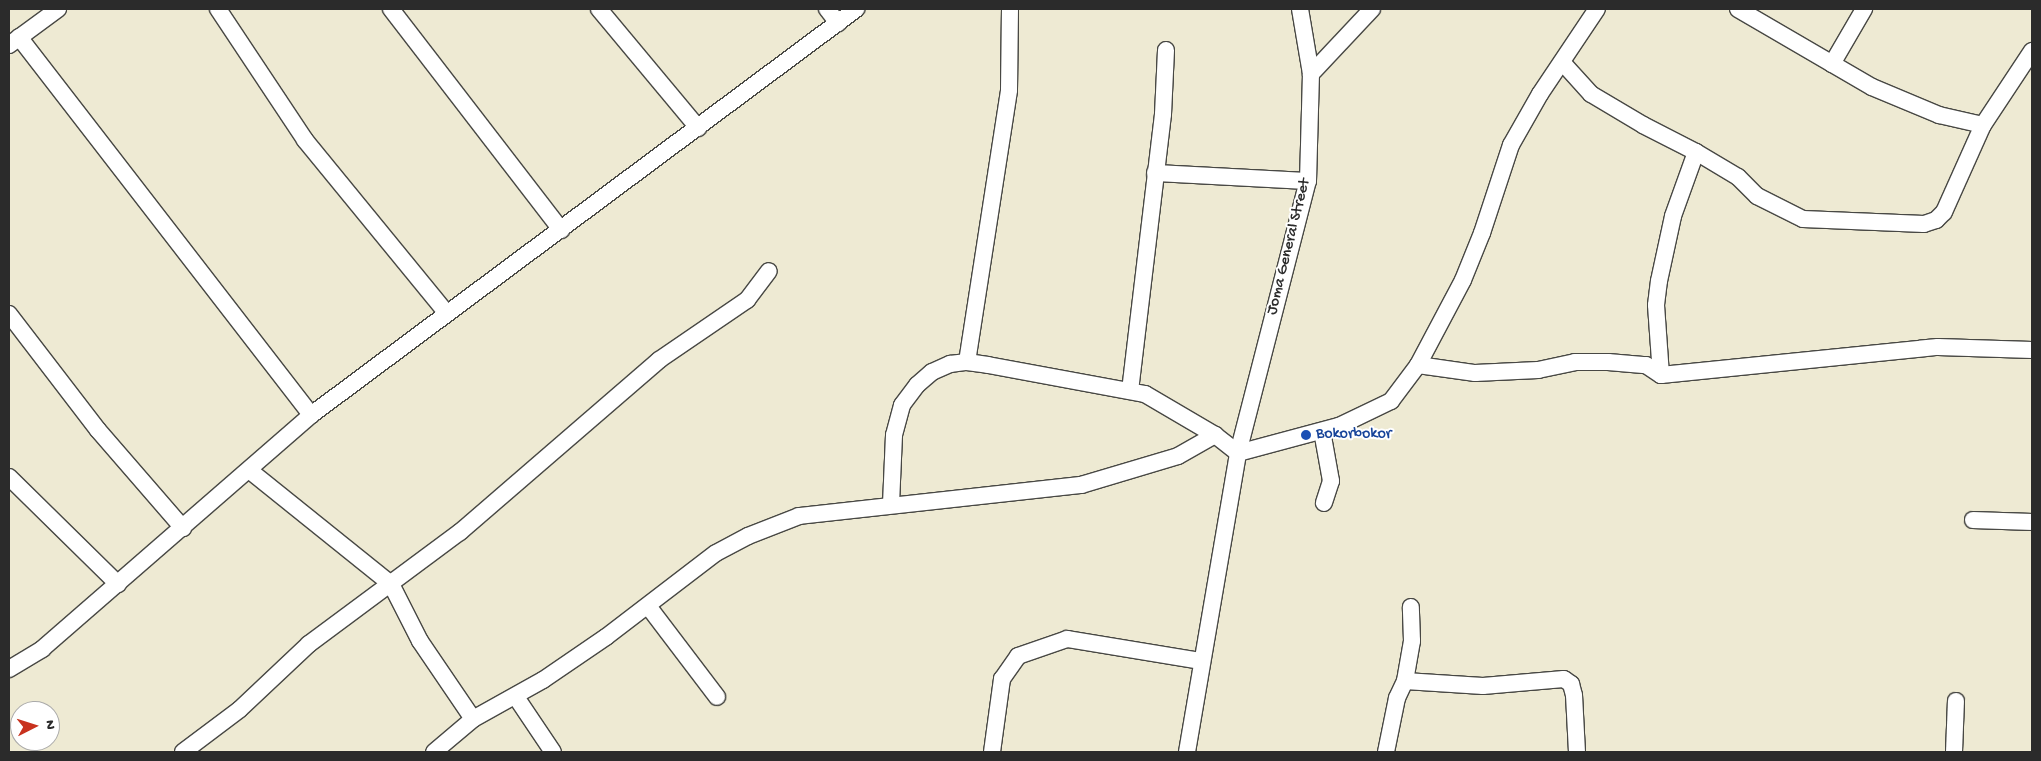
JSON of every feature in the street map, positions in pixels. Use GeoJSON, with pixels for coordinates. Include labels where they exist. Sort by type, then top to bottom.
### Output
{"type":"FeatureCollection","features":[{"type":"Feature","properties":{"kind":"street"},"geometry":{"type":"LineString","coordinates":[[58,9],[14,41],[311,415]]}},
{"type":"Feature","properties":{"kind":"street"},"geometry":{"type":"LineString","coordinates":[[218,9],[305,140],[445,311]]}},
{"type":"Feature","properties":{"kind":"street"},"geometry":{"type":"LineString","coordinates":[[391,9],[561,230]]}},
{"type":"Feature","properties":{"kind":"street"},"geometry":{"type":"LineString","coordinates":[[599,9],[698,128]]}},
{"type":"Feature","properties":{"kind":"street"},"geometry":{"type":"LineString","coordinates":[[827,9],[838,22]]}},
{"type":"Feature","properties":{"kind":"street"},"geometry":{"type":"LineString","coordinates":[[9,669],[42,649],[311,415],[445,311],[561,230],[856,9]]}},
{"type":"Feature","properties":{"kind":"street"},"geometry":{"type":"LineString","coordinates":[[967,362],[1009,90],[1010,9]]}},
{"type":"Feature","properties":{"kind":"street","name":"Joma General Street"},"geometry":{"type":"LineString","coordinates":[[1187,752],[1201,661],[1238,453],[1308,181],[1311,74],[1300,9]]}},
{"type":"Feature","properties":{"kind":"street"},"geometry":{"type":"LineString","coordinates":[[1311,74],[1372,9]]}},
{"type":"Feature","properties":{"kind":"street"},"geometry":{"type":"LineString","coordinates":[[891,504],[894,434],[902,404],[917,385],[932,372],[950,364],[967,362],[1130,391],[1155,398],[1215,435],[1238,453],[1322,430],[1367,415],[1392,401],[1418,365],[1477,247],[1504,160],[1540,94],[1597,9]]}},
{"type":"Feature","properties":{"kind":"street"},"geometry":{"type":"LineString","coordinates":[[1738,9],[1872,87],[1921,108],[1983,125]]}},
{"type":"Feature","properties":{"kind":"street"},"geometry":{"type":"LineString","coordinates":[[1832,64],[1864,9]]}},
{"type":"Feature","properties":{"kind":"street"},"geometry":{"type":"LineString","coordinates":[[1130,391],[1163,114],[1166,50]]}},
{"type":"Feature","properties":{"kind":"street"},"geometry":{"type":"LineString","coordinates":[[1562,62],[1590,94],[1643,125],[1696,152],[1738,177],[1764,200],[1803,219],[1924,224],[1936,220],[1944,212],[1983,125],[2032,51]]}},
{"type":"Feature","properties":{"kind":"street"},"geometry":{"type":"LineString","coordinates":[[1661,375],[1656,305],[1659,281],[1673,216],[1696,152]]}},
{"type":"Feature","properties":{"kind":"street"},"geometry":{"type":"LineString","coordinates":[[1155,173],[1308,181]]}},
{"type":"Feature","properties":{"kind":"street"},"geometry":{"type":"LineString","coordinates":[[183,752],[240,709],[308,644],[460,532],[659,360],[747,300],[769,271]]}},
{"type":"Feature","properties":{"kind":"street"},"geometry":{"type":"LineString","coordinates":[[9,314],[98,430],[183,528]]}},
{"type":"Feature","properties":{"kind":"street"},"geometry":{"type":"LineString","coordinates":[[1418,365],[1475,373],[1538,370],[1575,362],[1608,362],[1646,366],[1661,375],[1938,347],[2032,350]]}},
{"type":"Feature","properties":{"kind":"street"},"geometry":{"type":"LineString","coordinates":[[1322,430],[1331,481],[1324,504]]}},
{"type":"Feature","properties":{"kind":"street"},"geometry":{"type":"LineString","coordinates":[[434,752],[473,719],[516,697],[648,606],[716,553],[748,536],[799,516],[891,504],[1081,485],[1178,456],[1215,435]]}},
{"type":"Feature","properties":{"kind":"street"},"geometry":{"type":"LineString","coordinates":[[249,470],[391,584],[420,641],[473,719]]}},
{"type":"Feature","properties":{"kind":"street"},"geometry":{"type":"LineString","coordinates":[[9,477],[118,584]]}},
{"type":"Feature","properties":{"kind":"street"},"geometry":{"type":"LineString","coordinates":[[1973,520],[2032,522]]}},
{"type":"Feature","properties":{"kind":"street"},"geometry":{"type":"LineString","coordinates":[[648,606],[716,697]]}},
{"type":"Feature","properties":{"kind":"street"},"geometry":{"type":"LineString","coordinates":[[1386,752],[1397,698],[1405,681],[1412,640],[1411,607]]}},
{"type":"Feature","properties":{"kind":"street"},"geometry":{"type":"LineString","coordinates":[[992,752],[1002,679],[1018,656],[1067,639],[1201,661]]}},
{"type":"Feature","properties":{"kind":"street"},"geometry":{"type":"LineString","coordinates":[[1405,681],[1476,686],[1564,679],[1571,684],[1574,695],[1577,752]]}},
{"type":"Feature","properties":{"kind":"street"},"geometry":{"type":"LineString","coordinates":[[516,697],[553,752]]}},
{"type":"Feature","properties":{"kind":"street"},"geometry":{"type":"LineString","coordinates":[[1954,752],[1956,701]]}},
{"type":"Feature","properties":{"kind":"place","name":"Bokorbokor"},"geometry":{"type":"Point","coordinates":[1306,435]}}]}
